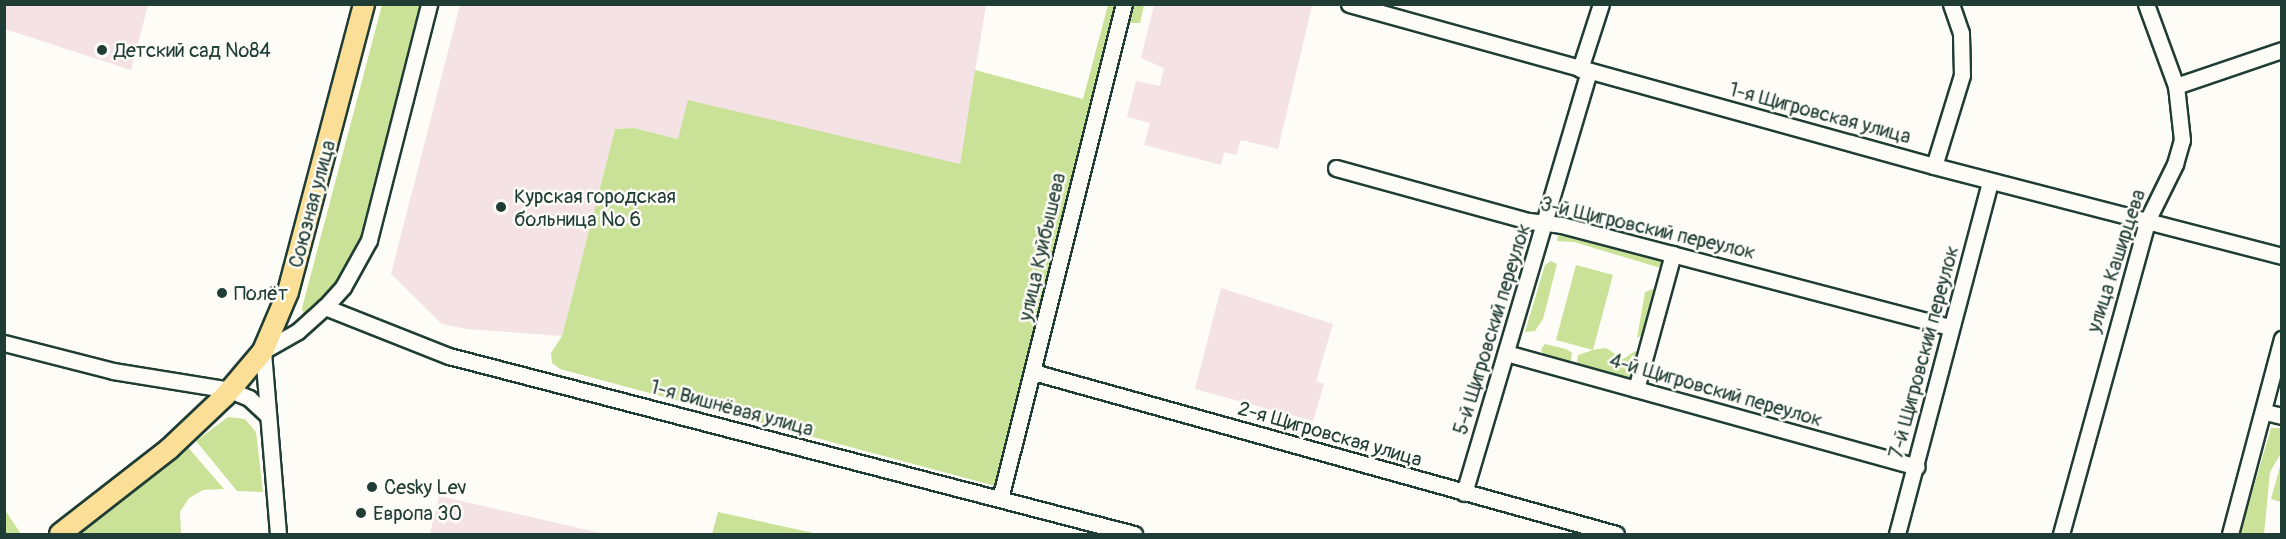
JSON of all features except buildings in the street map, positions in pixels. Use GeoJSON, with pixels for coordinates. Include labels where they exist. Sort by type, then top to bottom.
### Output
{"type":"FeatureCollection","features":[{"type":"Feature","properties":{"kind":"main road","name":"Союзная улица"},"geometry":{"type":"LineString","coordinates":[[60,534],[169,449],[230,390],[263,351],[288,292],[364,4]]}},
{"type":"Feature","properties":{"kind":"street"},"geometry":{"type":"LineString","coordinates":[[278,534],[263,351],[298,331],[325,307],[343,287],[369,240],[429,4]]}},
{"type":"Feature","properties":{"kind":"street","name":"улица Куйбышева"},"geometry":{"type":"LineString","coordinates":[[1000,499],[1034,372],[1124,4]]}},
{"type":"Feature","properties":{"kind":"street","name":"1-я Щигровская улица"},"geometry":{"type":"LineString","coordinates":[[1349,4],[1584,71],[1934,166],[2282,256]]}},
{"type":"Feature","properties":{"kind":"street","name":"5-й Щигровский переулок"},"geometry":{"type":"LineString","coordinates":[[1464,493],[1546,223],[1601,4]]}},
{"type":"Feature","properties":{"kind":"street"},"geometry":{"type":"LineString","coordinates":[[1934,166],[1962,75],[1961,33],[1951,4]]}},
{"type":"Feature","properties":{"kind":"street","name":"улица Каширцева"},"geometry":{"type":"LineString","coordinates":[[2061,534],[2146,221],[2175,164],[2182,140],[2176,86],[2146,4]]}},
{"type":"Feature","properties":{"kind":"street"},"geometry":{"type":"LineString","coordinates":[[2176,86],[2282,50]]}},
{"type":"Feature","properties":{"kind":"street","name":"3-й Щигровский переулок"},"geometry":{"type":"LineString","coordinates":[[1336,168],[1951,327]]}},
{"type":"Feature","properties":{"kind":"street","name":"7-й Щигровский переулок"},"geometry":{"type":"LineString","coordinates":[[1897,534],[1990,181]]}},
{"type":"Feature","properties":{"kind":"street"},"geometry":{"type":"LineString","coordinates":[[1636,389],[1673,254]]}},
{"type":"Feature","properties":{"kind":"street","name":"1-я Вишнёвая улица"},"geometry":{"type":"LineString","coordinates":[[325,307],[358,323],[454,358],[1134,534]]}},
{"type":"Feature","properties":{"kind":"street"},"geometry":{"type":"LineString","coordinates":[[2230,534],[2265,412],[2282,339]]}},
{"type":"Feature","properties":{"kind":"street"},"geometry":{"type":"LineString","coordinates":[[4,343],[113,371],[230,390],[249,398],[268,416]]}},
{"type":"Feature","properties":{"kind":"street","name":"4-й Щигровский переулок"},"geometry":{"type":"LineString","coordinates":[[1506,353],[1916,467]]}},
{"type":"Feature","properties":{"kind":"street","name":"2-я Щигровская улица"},"geometry":{"type":"LineString","coordinates":[[1034,372],[1616,534]]}},
{"type":"Feature","properties":{"kind":"street"},"geometry":{"type":"LineString","coordinates":[[2265,412],[2282,416]]}},
{"type":"Feature","properties":{"kind":"shaded area","name":"Детский сад №84"},"geometry":{"type":"Polygon","coordinates":[[[5,4],[148,5],[131,70],[5,29],[5,4]]]}},
{"type":"Feature","properties":{"kind":"shaded area","name":"Курская городская больница № 6"},"geometry":{"type":"Polygon","coordinates":[[[460,5],[986,5],[960,164],[839,137],[678,139],[634,128],[615,129],[562,336],[467,329],[442,324],[391,274],[460,5]]]}},
{"type":"Feature","properties":{"kind":"shaded area"},"geometry":{"type":"Polygon","coordinates":[[[1154,5],[1312,6],[1278,149],[1241,140],[1236,155],[1224,152],[1221,165],[1144,145],[1150,123],[1127,117],[1136,81],[1160,86],[1164,68],[1141,58],[1154,5]]]}},
{"type":"Feature","properties":{"kind":"shaded area"},"geometry":{"type":"Polygon","coordinates":[[[1221,288],[1333,324],[1316,381],[1324,384],[1313,421],[1195,389],[1221,288]]]}},
{"type":"Feature","properties":{"kind":"shaded area"},"geometry":{"type":"Polygon","coordinates":[[[439,496],[605,534],[430,534],[439,496]]]}},
{"type":"Feature","properties":{"kind":"green space"},"geometry":{"type":"Polygon","coordinates":[[[382,5],[423,5],[361,246],[350,267],[304,317],[302,308],[382,5]]]}},
{"type":"Feature","properties":{"kind":"green space"},"geometry":{"type":"Polygon","coordinates":[[[1108,5],[1118,5],[999,487],[560,369],[552,363],[551,353],[562,336],[615,129],[634,128],[678,139],[688,100],[960,164],[975,70],[1083,99],[1108,5]]]}},
{"type":"Feature","properties":{"kind":"green space"},"geometry":{"type":"Polygon","coordinates":[[[1129,5],[1144,5],[1140,23],[1126,23],[1129,5]]]}},
{"type":"Feature","properties":{"kind":"green space"},"geometry":{"type":"Polygon","coordinates":[[[1558,235],[1664,259],[1664,269],[1574,242],[1557,241],[1558,235]]]}},
{"type":"Feature","properties":{"kind":"green space"},"geometry":{"type":"Polygon","coordinates":[[[1551,261],[1557,264],[1543,319],[1535,331],[1525,332],[1545,265],[1551,261]]]}},
{"type":"Feature","properties":{"kind":"green space"},"geometry":{"type":"Polygon","coordinates":[[[1576,265],[1613,275],[1593,350],[1556,340],[1576,265]]]}},
{"type":"Feature","properties":{"kind":"green space"},"geometry":{"type":"Polygon","coordinates":[[[1655,288],[1644,334],[1637,338],[1645,292],[1655,288]]]}},
{"type":"Feature","properties":{"kind":"green space"},"geometry":{"type":"Polygon","coordinates":[[[1545,344],[1566,349],[1572,353],[1571,361],[1565,366],[1545,361],[1541,349],[1545,344]]]}},
{"type":"Feature","properties":{"kind":"green space"},"geometry":{"type":"Polygon","coordinates":[[[1606,348],[1623,359],[1635,351],[1643,356],[1636,380],[1628,383],[1576,368],[1578,355],[1606,348]]]}},
{"type":"Feature","properties":{"kind":"green space"},"geometry":{"type":"Polygon","coordinates":[[[228,417],[245,419],[256,432],[263,492],[237,491],[196,441],[228,417]]]}},
{"type":"Feature","properties":{"kind":"green space"},"geometry":{"type":"Polygon","coordinates":[[[2271,428],[2281,428],[2281,453],[2270,472],[2264,534],[2240,534],[2271,428]]]}},
{"type":"Feature","properties":{"kind":"green space"},"geometry":{"type":"Polygon","coordinates":[[[186,445],[224,489],[203,490],[189,498],[180,512],[181,534],[74,534],[186,445]]]}},
{"type":"Feature","properties":{"kind":"green space"},"geometry":{"type":"Polygon","coordinates":[[[2281,463],[2281,502],[2271,499],[2281,463]]]}},
{"type":"Feature","properties":{"kind":"green space"},"geometry":{"type":"Polygon","coordinates":[[[5,510],[21,534],[5,534],[5,510]]]}},
{"type":"Feature","properties":{"kind":"green space"},"geometry":{"type":"Polygon","coordinates":[[[718,512],[818,534],[712,534],[718,512]]]}},
{"type":"Feature","properties":{"kind":"place","name":"Детский сад №84"},"geometry":{"type":"Point","coordinates":[102,50]}},
{"type":"Feature","properties":{"kind":"place","name":"Курская городская больница № 6"},"geometry":{"type":"Point","coordinates":[501,207]}},
{"type":"Feature","properties":{"kind":"place","name":"Полёт"},"geometry":{"type":"Point","coordinates":[222,293]}},
{"type":"Feature","properties":{"kind":"place","name":"Cesky Lev"},"geometry":{"type":"Point","coordinates":[372,487]}},
{"type":"Feature","properties":{"kind":"place","name":"Европа 30"},"geometry":{"type":"Point","coordinates":[361,513]}}]}
